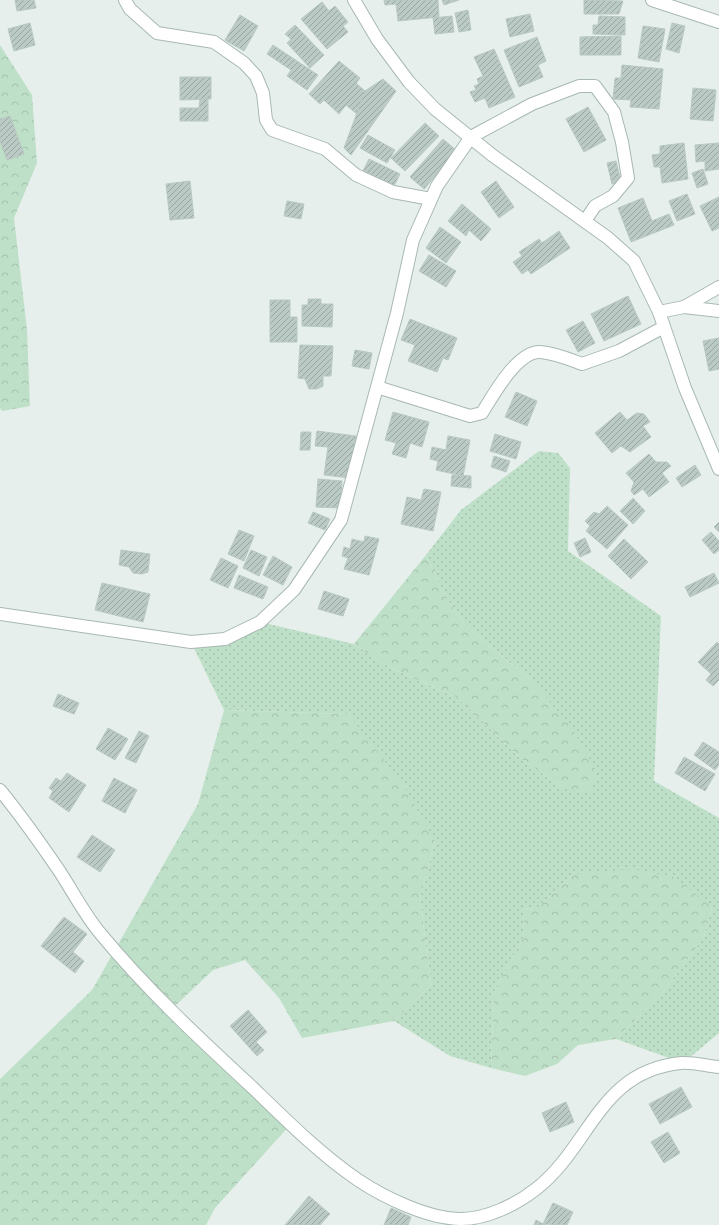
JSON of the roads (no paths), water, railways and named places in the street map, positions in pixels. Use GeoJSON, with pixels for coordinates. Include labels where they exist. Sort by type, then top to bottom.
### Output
{"type":"FeatureCollection","features":[{"type":"Feature","properties":{"kind":"street"},"geometry":{"type":"LineString","coordinates":[[125,0],[130,9],[157,33],[214,42],[244,62],[256,76],[263,92],[266,120],[272,130],[325,149],[356,174],[393,192],[431,199]]}},
{"type":"Feature","properties":{"kind":"street"},"geometry":{"type":"LineString","coordinates":[[354,0],[376,39],[409,82],[434,109],[492,155],[585,221],[634,261],[659,312],[685,388],[719,469]]}},
{"type":"Feature","properties":{"kind":"street"},"geometry":{"type":"LineString","coordinates":[[652,0],[719,22]]}},
{"type":"Feature","properties":{"kind":"street"},"geometry":{"type":"LineString","coordinates":[[0,614],[191,642],[225,639],[260,622],[294,590],[341,520],[377,387],[413,240],[436,186],[471,137],[532,104],[578,86],[595,86],[614,112],[622,142],[628,178],[613,196],[595,206],[585,221]]}},
{"type":"Feature","properties":{"kind":"street"},"geometry":{"type":"LineString","coordinates":[[684,307],[719,287]]}},
{"type":"Feature","properties":{"kind":"street"},"geometry":{"type":"LineString","coordinates":[[659,312],[684,307],[719,311]]}},
{"type":"Feature","properties":{"kind":"street"},"geometry":{"type":"LineString","coordinates":[[377,387],[470,416],[482,413],[503,378],[523,359],[533,354],[538,352],[554,355],[582,364],[619,351],[664,327]]}},
{"type":"Feature","properties":{"kind":"street"},"geometry":{"type":"LineString","coordinates":[[0,790],[53,862],[98,931],[145,983],[306,1139],[359,1181],[410,1208],[437,1216],[462,1220],[493,1213],[527,1196],[553,1175],[606,1102],[625,1083],[650,1068],[683,1063],[719,1067]]}}]}
